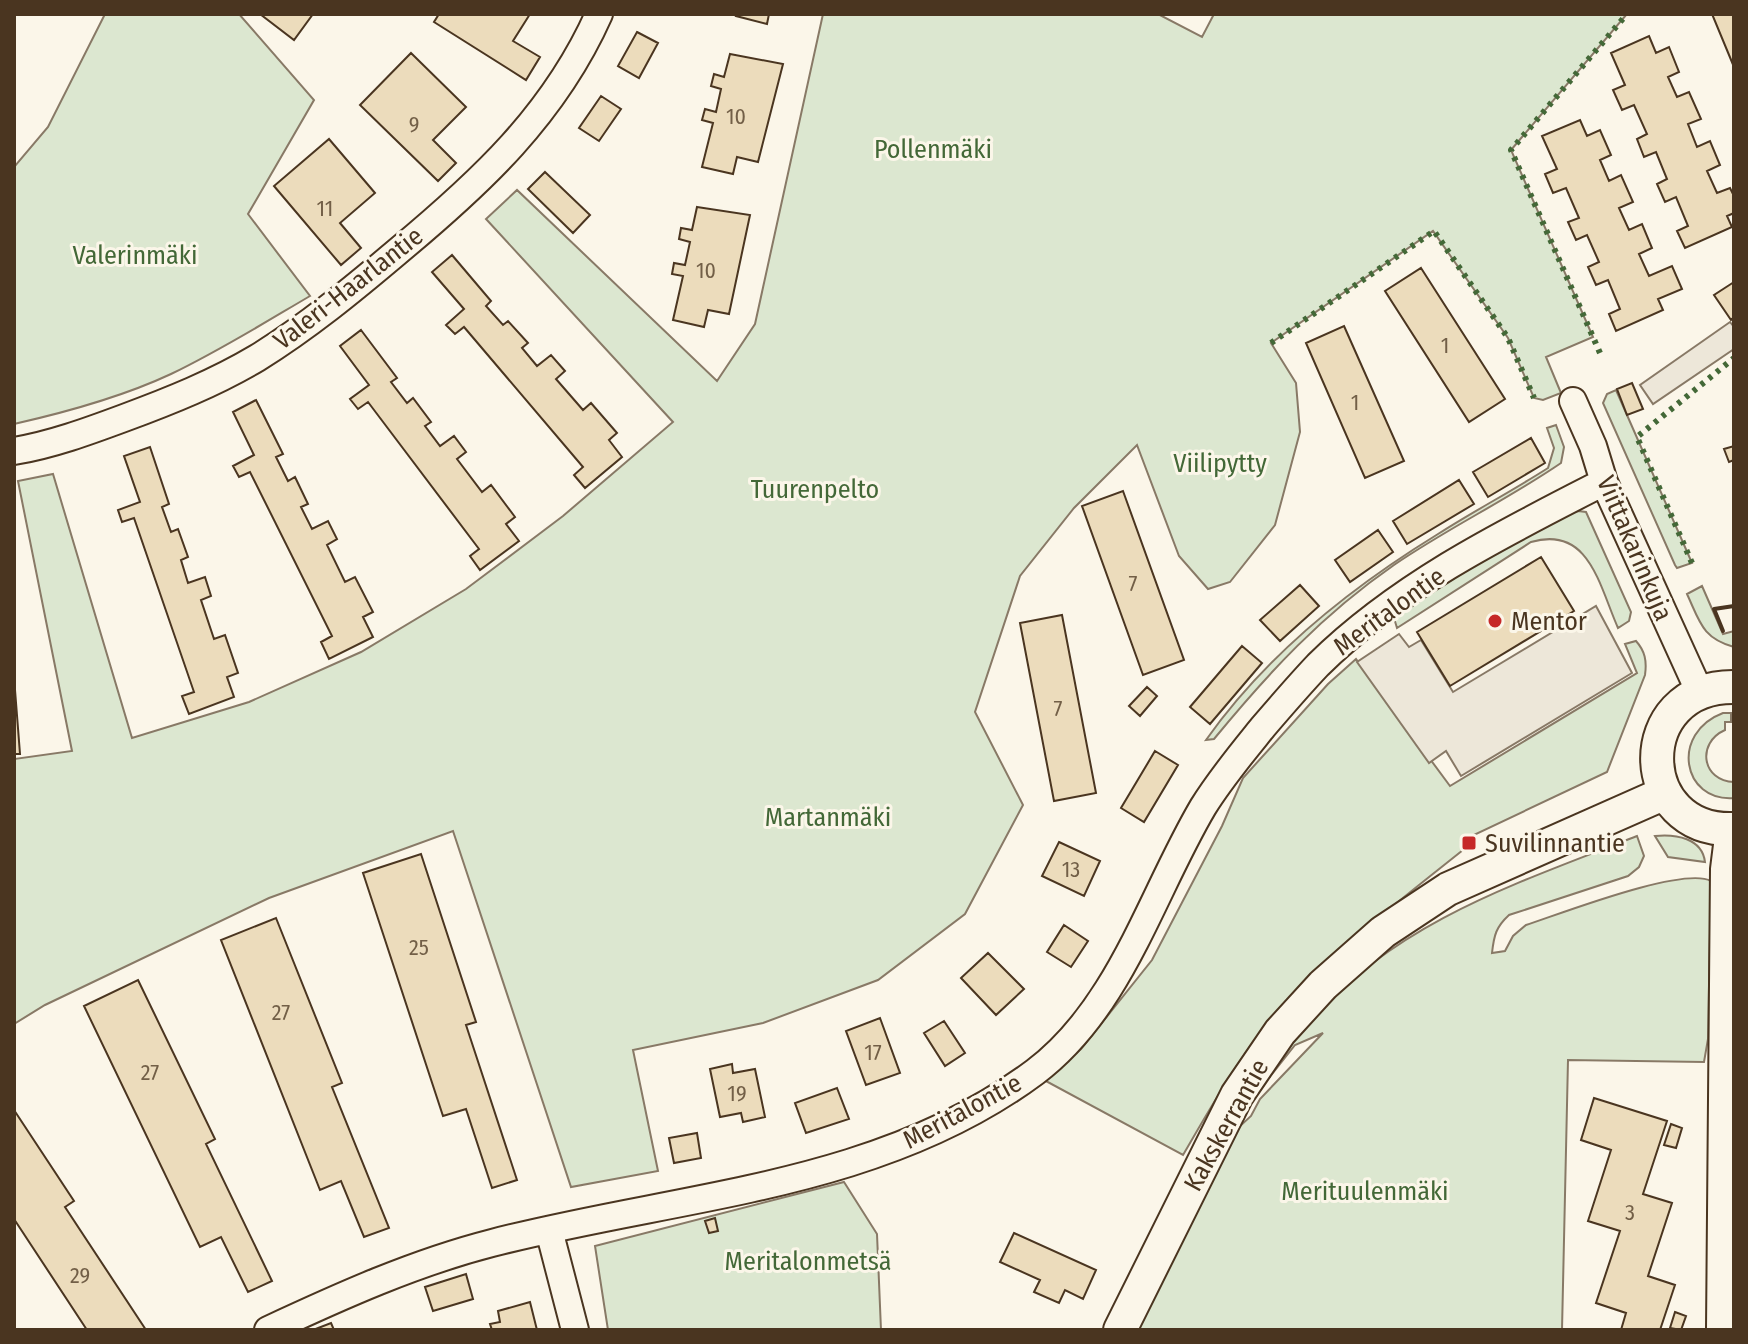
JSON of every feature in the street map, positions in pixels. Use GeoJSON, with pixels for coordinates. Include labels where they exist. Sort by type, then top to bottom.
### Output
{"type":"FeatureCollection","features":[{"type":"Feature","properties":{"kind":"street","name":"Valeri-Haarlantie"},"geometry":{"type":"LineString","coordinates":[[14,451],[93,429],[207,385],[302,329],[474,187],[508,152],[573,63],[599,14]]}},
{"type":"Feature","properties":{"kind":"street","name":"Viittakarinkuja"},"geometry":{"type":"LineString","coordinates":[[1573,401],[1593,446],[1604,482],[1700,693]]}},
{"type":"Feature","properties":{"kind":"street","name":"Meritalontie"},"geometry":{"type":"LineString","coordinates":[[268,1330],[390,1276],[490,1243],[790,1181],[842,1165],[930,1133],[1013,1088],[1041,1067],[1095,1009],[1118,972],[1206,803],[1233,764],[1320,663],[1420,585],[1494,538],[1604,482]]}},
{"type":"Feature","properties":{"kind":"street"},"geometry":{"type":"LineString","coordinates":[[1720,1330],[1724,869],[1732,829],[1704,826],[1675,807],[1658,776],[1656,759],[1664,725],[1687,699],[1720,687],[1734,687]]}},
{"type":"Feature","properties":{"kind":"street","name":"Kakskerrantie"},"geometry":{"type":"LineString","coordinates":[[1120,1330],[1237,1095],[1280,1032],[1323,985],[1383,932],[1448,889],[1665,793]]}},
{"type":"Feature","properties":{"kind":"street"},"geometry":{"type":"LineString","coordinates":[[549,1230],[575,1330]]}},
{"type":"Feature","properties":{"kind":"green space","name":"Valerinmäki"},"geometry":{"type":"Polygon","coordinates":[[[105,14],[239,14],[314,100],[248,214],[310,296],[171,374],[94,403],[14,424],[14,167],[48,127],[105,14]]]}},
{"type":"Feature","properties":{"kind":"green space","name":"Tuurenpelto"},"geometry":{"type":"Polygon","coordinates":[[[823,14],[1158,14],[1202,37],[1214,14],[1627,14],[1511,150],[1593,337],[1546,357],[1561,393],[1543,400],[1534,398],[1508,338],[1433,231],[1271,343],[1296,383],[1300,432],[1275,525],[1230,582],[1208,589],[1179,556],[1137,445],[1074,508],[1020,576],[975,712],[1023,805],[965,914],[878,980],[763,1023],[633,1050],[658,1171],[571,1187],[453,831],[269,898],[45,1005],[14,1024],[14,759],[72,751],[18,481],[53,474],[132,738],[249,702],[361,652],[466,589],[563,516],[673,422],[486,219],[517,190],[717,381],[755,324],[823,14]]]}},
{"type":"Feature","properties":{"kind":"green space"},"geometry":{"type":"Polygon","coordinates":[[[1616,390],[1692,563],[1677,568],[1675,565],[1603,403],[1607,394],[1616,390]]]}},
{"type":"Feature","properties":{"kind":"green space"},"geometry":{"type":"Polygon","coordinates":[[[1556,425],[1564,447],[1561,463],[1414,552],[1368,584],[1298,646],[1214,739],[1206,740],[1255,680],[1342,600],[1405,555],[1548,468],[1554,448],[1547,428],[1556,425]]]}},
{"type":"Feature","properties":{"kind":"green space"},"geometry":{"type":"Polygon","coordinates":[[[1578,511],[1586,512],[1631,612],[1629,621],[1618,628],[1589,562],[1579,550],[1566,542],[1551,539],[1531,542],[1397,628],[1394,618],[1436,589],[1553,518],[1578,511]]]}},
{"type":"Feature","properties":{"kind":"green space"},"geometry":{"type":"Polygon","coordinates":[[[1702,586],[1723,634],[1734,631],[1734,647],[1708,634],[1699,621],[1687,594],[1702,586]]]}},
{"type":"Feature","properties":{"kind":"green space"},"geometry":{"type":"Polygon","coordinates":[[[1636,641],[1645,656],[1645,675],[1607,772],[1461,841],[1463,850],[1352,940],[1274,1016],[1232,1073],[1183,1155],[1044,1080],[1081,1049],[1152,960],[1222,826],[1243,778],[1328,684],[1356,659],[1450,786],[1637,673],[1625,644],[1636,641]]]}},
{"type":"Feature","properties":{"kind":"green space"},"geometry":{"type":"Polygon","coordinates":[[[1723,713],[1731,713],[1731,722],[1725,722],[1725,730],[1710,743],[1707,760],[1709,769],[1715,775],[1734,782],[1734,798],[1716,796],[1703,789],[1694,778],[1689,764],[1689,750],[1695,735],[1706,723],[1723,713]]]}},
{"type":"Feature","properties":{"kind":"green space","name":"Merituulenmäki"},"geometry":{"type":"Polygon","coordinates":[[[1637,836],[1644,856],[1639,867],[1628,876],[1509,915],[1498,928],[1492,953],[1505,951],[1513,936],[1526,925],[1621,893],[1675,880],[1696,878],[1711,881],[1708,1039],[1704,1062],[1568,1060],[1562,1330],[1137,1330],[1239,1127],[1251,1116],[1260,1099],[1323,1033],[1295,1045],[1269,1078],[1304,1026],[1346,985],[1383,955],[1422,930],[1505,888],[1637,836]]]}},
{"type":"Feature","properties":{"kind":"green space"},"geometry":{"type":"Polygon","coordinates":[[[1655,836],[1687,839],[1699,848],[1705,862],[1668,857],[1655,836]]]}},
{"type":"Feature","properties":{"kind":"green space","name":"Meritalonmetsä"},"geometry":{"type":"Polygon","coordinates":[[[844,1182],[877,1234],[881,1330],[608,1330],[595,1246],[844,1182]]]}},
{"type":"Feature","properties":{"kind":"shaded area"},"geometry":{"type":"Polygon","coordinates":[[[1730,322],[1734,327],[1734,349],[1653,404],[1640,385],[1730,322]]]}},
{"type":"Feature","properties":{"kind":"shaded area"},"geometry":{"type":"Polygon","coordinates":[[[1596,606],[1632,673],[1461,776],[1446,751],[1429,763],[1357,662],[1399,634],[1409,647],[1421,640],[1453,692],[1596,606]]]}},
{"type":"Feature","properties":{"kind":"building"},"geometry":{"type":"Polygon","coordinates":[[[260,14],[313,14],[294,40],[260,14]]]}},
{"type":"Feature","properties":{"kind":"building"},"geometry":{"type":"Polygon","coordinates":[[[439,14],[530,14],[513,41],[540,57],[526,80],[434,22],[439,14]]]}},
{"type":"Feature","properties":{"kind":"building"},"geometry":{"type":"Polygon","coordinates":[[[737,14],[769,14],[767,24],[737,14]]]}},
{"type":"Feature","properties":{"kind":"building"},"geometry":{"type":"Polygon","coordinates":[[[1712,14],[1734,14],[1734,67],[1712,14]]]}},
{"type":"Feature","properties":{"kind":"building"},"geometry":{"type":"Polygon","coordinates":[[[637,32],[658,43],[639,78],[618,66],[637,32]]]}},
{"type":"Feature","properties":{"kind":"building"},"geometry":{"type":"Polygon","coordinates":[[[1649,36],[1656,53],[1669,47],[1679,72],[1668,77],[1677,97],[1689,92],[1701,119],[1688,124],[1697,147],[1710,141],[1720,165],[1707,171],[1717,193],[1730,188],[1734,196],[1734,213],[1727,216],[1732,227],[1685,248],[1677,231],[1688,226],[1676,197],[1665,202],[1657,184],[1667,179],[1656,152],[1644,157],[1637,139],[1647,134],[1634,105],[1622,110],[1613,90],[1625,85],[1611,53],[1649,36]]]}},
{"type":"Feature","properties":{"kind":"building"},"geometry":{"type":"Polygon","coordinates":[[[411,53],[466,107],[433,140],[456,163],[438,181],[360,105],[411,53]]]}},
{"type":"Feature","properties":{"kind":"building"},"geometry":{"type":"Polygon","coordinates":[[[730,54],[783,64],[758,162],[737,157],[733,174],[702,167],[713,123],[702,120],[705,109],[716,112],[721,89],[711,86],[714,74],[724,77],[730,54]]]}},
{"type":"Feature","properties":{"kind":"building"},"geometry":{"type":"Polygon","coordinates":[[[601,96],[621,109],[599,141],[579,128],[601,96]]]}},
{"type":"Feature","properties":{"kind":"building"},"geometry":{"type":"Polygon","coordinates":[[[1580,120],[1587,136],[1600,130],[1611,155],[1600,160],[1609,181],[1621,175],[1633,202],[1619,208],[1629,230],[1642,224],[1652,248],[1639,254],[1649,276],[1672,266],[1682,289],[1658,299],[1663,310],[1616,331],[1609,314],[1620,309],[1608,280],[1596,285],[1588,267],[1599,262],[1587,235],[1576,240],[1568,222],[1579,218],[1566,188],[1553,193],[1545,174],[1557,169],[1542,136],[1580,120]]]}},
{"type":"Feature","properties":{"kind":"building"},"geometry":{"type":"Polygon","coordinates":[[[329,139],[375,193],[340,223],[361,248],[341,265],[274,186],[329,139]]]}},
{"type":"Feature","properties":{"kind":"building"},"geometry":{"type":"Polygon","coordinates":[[[545,172],[590,215],[573,233],[528,189],[545,172]]]}},
{"type":"Feature","properties":{"kind":"building"},"geometry":{"type":"Polygon","coordinates":[[[697,207],[750,215],[729,314],[708,310],[704,327],[673,320],[683,276],[672,274],[674,263],[685,265],[690,242],[679,239],[681,228],[692,230],[697,207]]]}},
{"type":"Feature","properties":{"kind":"building"},"geometry":{"type":"Polygon","coordinates":[[[452,255],[491,301],[486,306],[503,325],[508,321],[528,343],[522,348],[537,366],[551,355],[565,371],[556,379],[583,410],[591,403],[617,433],[609,440],[622,457],[585,488],[574,475],[583,467],[464,327],[455,334],[446,325],[464,309],[432,272],[452,255]]]}},
{"type":"Feature","properties":{"kind":"building"},"geometry":{"type":"Polygon","coordinates":[[[1421,268],[1505,399],[1469,422],[1385,291],[1421,268]]]}},
{"type":"Feature","properties":{"kind":"building"},"geometry":{"type":"Polygon","coordinates":[[[1734,282],[1734,317],[1731,320],[1714,295],[1734,282]]]}},
{"type":"Feature","properties":{"kind":"building"},"geometry":{"type":"Polygon","coordinates":[[[1344,326],[1404,461],[1365,478],[1306,343],[1344,326]]]}},
{"type":"Feature","properties":{"kind":"building"},"geometry":{"type":"Polygon","coordinates":[[[361,330],[397,378],[391,382],[407,403],[413,398],[431,422],[425,426],[440,446],[454,436],[466,452],[457,459],[482,492],[491,485],[515,517],[506,524],[519,541],[480,570],[470,556],[479,549],[368,402],[358,409],[350,399],[369,385],[340,346],[361,330]]]}},
{"type":"Feature","properties":{"kind":"building"},"geometry":{"type":"Polygon","coordinates":[[[1632,383],[1643,409],[1627,415],[1617,389],[1632,383]]]}},
{"type":"Feature","properties":{"kind":"building"},"geometry":{"type":"Polygon","coordinates":[[[256,400],[283,454],[276,457],[288,481],[295,477],[308,504],[301,507],[312,529],[328,521],[337,539],[327,545],[345,582],[355,577],[373,612],[363,617],[373,637],[329,659],[321,642],[332,636],[250,472],[239,477],[233,466],[254,455],[233,412],[256,400]]]}},
{"type":"Feature","properties":{"kind":"building"},"geometry":{"type":"Polygon","coordinates":[[[1531,438],[1545,463],[1488,497],[1473,472],[1531,438]]]}},
{"type":"Feature","properties":{"kind":"building"},"geometry":{"type":"Polygon","coordinates":[[[1734,446],[1734,460],[1729,462],[1724,449],[1734,446]]]}},
{"type":"Feature","properties":{"kind":"building"},"geometry":{"type":"Polygon","coordinates":[[[150,447],[169,504],[162,507],[171,532],[178,529],[188,557],[181,560],[188,583],[205,577],[211,596],[201,600],[214,639],[225,635],[238,673],[227,677],[234,697],[189,714],[182,696],[194,692],[134,518],[122,522],[118,510],[140,502],[124,456],[150,447]]]}},
{"type":"Feature","properties":{"kind":"building"},"geometry":{"type":"Polygon","coordinates":[[[1459,480],[1474,504],[1407,544],[1393,521],[1459,480]]]}},
{"type":"Feature","properties":{"kind":"building"},"geometry":{"type":"Polygon","coordinates":[[[1123,491],[1184,660],[1143,675],[1082,506],[1123,491]]]}},
{"type":"Feature","properties":{"kind":"building"},"geometry":{"type":"Polygon","coordinates":[[[1378,530],[1393,552],[1350,582],[1335,560],[1378,530]]]}},
{"type":"Feature","properties":{"kind":"building","name":"Mentor"},"geometry":{"type":"Polygon","coordinates":[[[1541,557],[1574,611],[1450,686],[1417,632],[1541,557]]]}},
{"type":"Feature","properties":{"kind":"building"},"geometry":{"type":"Polygon","coordinates":[[[1300,585],[1319,606],[1280,641],[1260,620],[1300,585]]]}},
{"type":"Feature","properties":{"kind":"building"},"geometry":{"type":"Polygon","coordinates":[[[1062,615],[1096,793],[1054,801],[1020,623],[1062,615]]]}},
{"type":"Feature","properties":{"kind":"building"},"geometry":{"type":"Polygon","coordinates":[[[1242,646],[1262,663],[1210,724],[1190,707],[1242,646]]]}},
{"type":"Feature","properties":{"kind":"building"},"geometry":{"type":"Polygon","coordinates":[[[14,677],[20,754],[14,754],[14,677]]]}},
{"type":"Feature","properties":{"kind":"building"},"geometry":{"type":"Polygon","coordinates":[[[1147,687],[1157,696],[1140,716],[1129,706],[1147,687]]]}},
{"type":"Feature","properties":{"kind":"building"},"geometry":{"type":"Polygon","coordinates":[[[1155,751],[1178,765],[1144,822],[1121,808],[1155,751]]]}},
{"type":"Feature","properties":{"kind":"building"},"geometry":{"type":"Polygon","coordinates":[[[1059,842],[1100,861],[1084,896],[1042,876],[1059,842]]]}},
{"type":"Feature","properties":{"kind":"building"},"geometry":{"type":"Polygon","coordinates":[[[421,854],[476,1022],[466,1025],[517,1180],[492,1188],[466,1109],[443,1116],[363,873],[421,854]]]}},
{"type":"Feature","properties":{"kind":"building"},"geometry":{"type":"Polygon","coordinates":[[[276,918],[342,1083],[332,1087],[389,1228],[364,1237],[341,1181],[320,1190],[221,940],[276,918]]]}},
{"type":"Feature","properties":{"kind":"building"},"geometry":{"type":"Polygon","coordinates":[[[1064,925],[1088,941],[1071,967],[1047,952],[1064,925]]]}},
{"type":"Feature","properties":{"kind":"building"},"geometry":{"type":"Polygon","coordinates":[[[988,953],[1024,989],[996,1015],[961,978],[988,953]]]}},
{"type":"Feature","properties":{"kind":"building"},"geometry":{"type":"Polygon","coordinates":[[[138,980],[215,1139],[206,1144],[272,1281],[248,1292],[221,1237],[200,1247],[84,1006],[138,980]]]}},
{"type":"Feature","properties":{"kind":"building"},"geometry":{"type":"Polygon","coordinates":[[[880,1018],[900,1073],[866,1085],[846,1031],[880,1018]]]}},
{"type":"Feature","properties":{"kind":"building"},"geometry":{"type":"Polygon","coordinates":[[[944,1021],[965,1053],[945,1066],[924,1033],[944,1021]]]}},
{"type":"Feature","properties":{"kind":"building"},"geometry":{"type":"Polygon","coordinates":[[[732,1064],[733,1073],[755,1069],[765,1117],[743,1122],[741,1113],[720,1117],[710,1069],[732,1064]]]}},
{"type":"Feature","properties":{"kind":"building"},"geometry":{"type":"Polygon","coordinates":[[[837,1088],[849,1119],[806,1133],[795,1103],[837,1088]]]}},
{"type":"Feature","properties":{"kind":"building"},"geometry":{"type":"Polygon","coordinates":[[[1594,1098],[1667,1121],[1643,1194],[1672,1203],[1648,1276],[1675,1285],[1660,1330],[1621,1330],[1626,1313],[1596,1303],[1620,1231],[1588,1221],[1611,1150],[1581,1140],[1594,1098]]]}},
{"type":"Feature","properties":{"kind":"building"},"geometry":{"type":"Polygon","coordinates":[[[14,1110],[74,1201],[65,1207],[146,1330],[87,1330],[14,1219],[14,1110]]]}},
{"type":"Feature","properties":{"kind":"building"},"geometry":{"type":"Polygon","coordinates":[[[1671,1124],[1682,1128],[1676,1148],[1664,1145],[1671,1124]]]}},
{"type":"Feature","properties":{"kind":"building"},"geometry":{"type":"Polygon","coordinates":[[[697,1133],[701,1158],[674,1163],[669,1138],[697,1133]]]}},
{"type":"Feature","properties":{"kind":"building"},"geometry":{"type":"Polygon","coordinates":[[[715,1218],[718,1231],[709,1233],[705,1221],[715,1218]]]}},
{"type":"Feature","properties":{"kind":"building"},"geometry":{"type":"Polygon","coordinates":[[[1014,1233],[1096,1270],[1083,1299],[1065,1290],[1059,1303],[1034,1292],[1040,1280],[1000,1262],[1014,1233]]]}},
{"type":"Feature","properties":{"kind":"building"},"geometry":{"type":"Polygon","coordinates":[[[466,1274],[473,1299],[433,1311],[425,1287],[466,1274]]]}},
{"type":"Feature","properties":{"kind":"building"},"geometry":{"type":"Polygon","coordinates":[[[530,1302],[537,1330],[492,1330],[490,1324],[500,1322],[498,1311],[530,1302]]]}},
{"type":"Feature","properties":{"kind":"building"},"geometry":{"type":"Polygon","coordinates":[[[1675,1312],[1686,1316],[1681,1330],[1670,1328],[1675,1312]]]}},
{"type":"Feature","properties":{"kind":"building"},"geometry":{"type":"Polygon","coordinates":[[[331,1323],[334,1330],[313,1330],[331,1323]]]}},
{"type":"Feature","properties":{"kind":"hedge"},"geometry":{"type":"LineString","coordinates":[[1600,353],[1511,150],[1627,14]]}},
{"type":"Feature","properties":{"kind":"hedge"},"geometry":{"type":"LineString","coordinates":[[1271,343],[1434,231],[1508,338],[1534,398]]}},
{"type":"Feature","properties":{"kind":"hedge"},"geometry":{"type":"LineString","coordinates":[[1692,563],[1637,437],[1734,358]]}},
{"type":"Feature","properties":{"kind":"wall"},"geometry":{"type":"LineString","coordinates":[[1723,631],[1714,609],[1734,606]]}},
{"type":"Feature","properties":{"kind":"place","name":"Mentor"},"geometry":{"type":"Point","coordinates":[1495,621]}},
{"type":"Feature","properties":{"kind":"place","name":"Suvilinnantie"},"geometry":{"type":"Point","coordinates":[1469,843]}},
{"type":"Feature","properties":{"kind":"park label","name":"Pollenmäki"},"geometry":{"type":"Point","coordinates":[933,149]}},
{"type":"Feature","properties":{"kind":"park label","name":"Viilipytty"},"geometry":{"type":"Point","coordinates":[1220,463]}},
{"type":"Feature","properties":{"kind":"park label","name":"Martanmäki"},"geometry":{"type":"Point","coordinates":[828,817]}}]}
